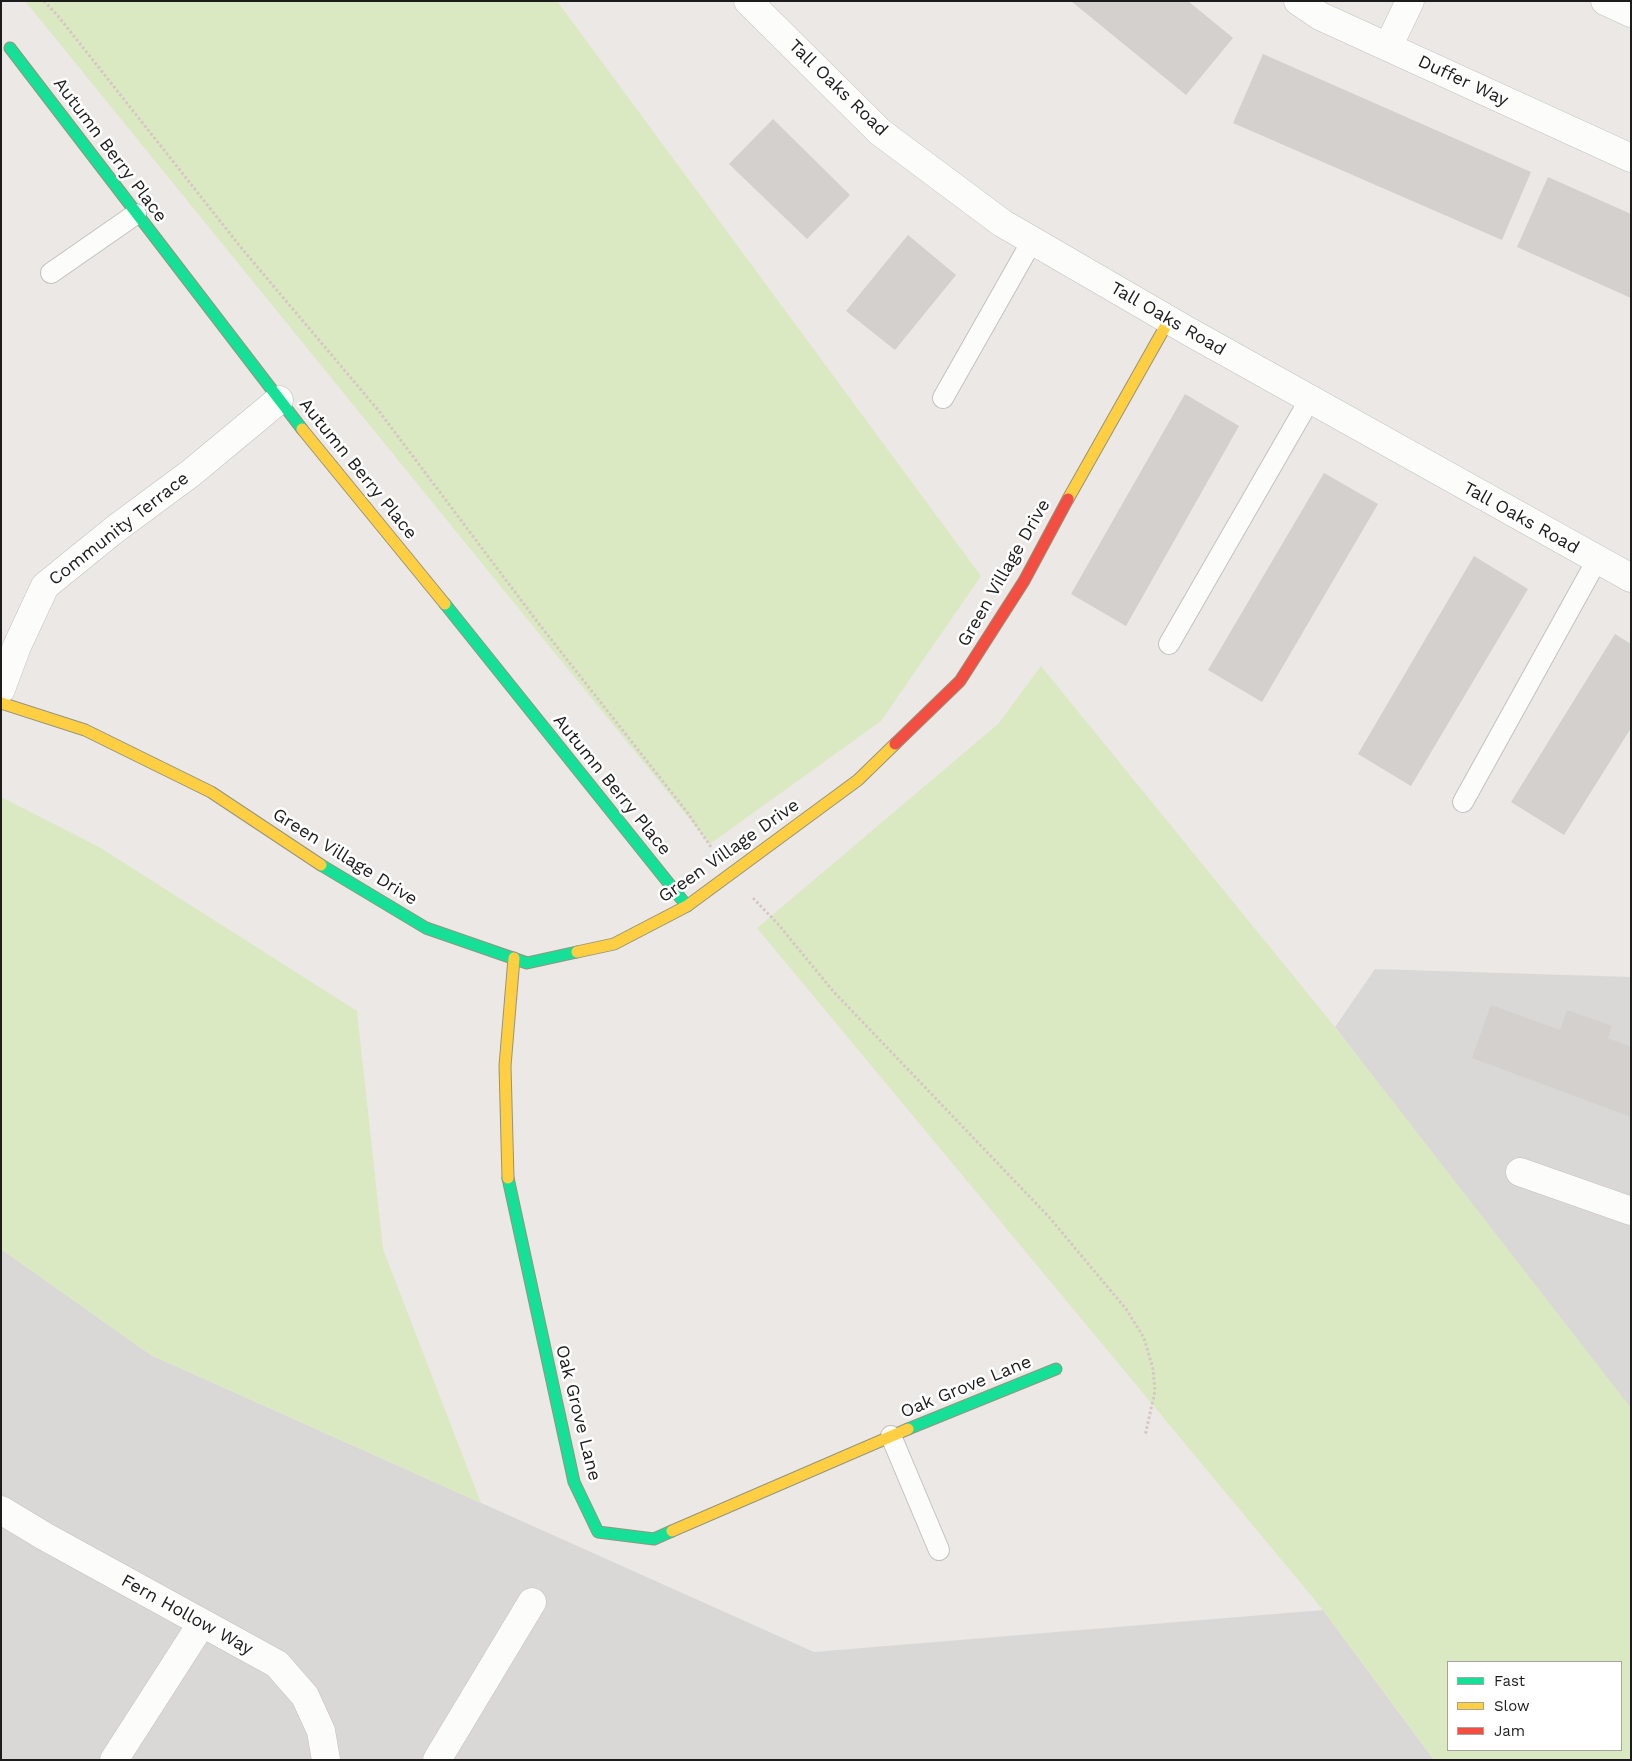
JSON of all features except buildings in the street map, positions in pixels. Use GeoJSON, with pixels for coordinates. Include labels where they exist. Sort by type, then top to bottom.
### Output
{"type":"FeatureCollection","features":[{"type":"Feature","properties":{"kind":"street","name":"Tall Oaks Road"},"geometry":{"type":"LineString","coordinates":[[748,1],[880,132],[1002,223],[1169,320],[1631,578]]}},
{"type":"Feature","properties":{"kind":"street","name":"Duffer Way"},"geometry":{"type":"LineString","coordinates":[[1298,1],[1320,16],[1631,158]]}},
{"type":"Feature","properties":{"kind":"street"},"geometry":{"type":"LineString","coordinates":[[1388,47],[1410,1]]}},
{"type":"Feature","properties":{"kind":"street"},"geometry":{"type":"LineString","coordinates":[[1605,1],[1631,14]]}},
{"type":"Feature","properties":{"kind":"street","name":"Autumn Berry Place"},"geometry":{"type":"LineString","coordinates":[[10,48],[279,400],[687,906]]}},
{"type":"Feature","properties":{"kind":"street","name":"Green Village Drive"},"geometry":{"type":"LineString","coordinates":[[1,703],[84,730],[211,792],[298,851],[426,928],[527,963],[614,944],[687,906],[858,780],[960,681],[1024,581],[1080,477],[1169,320]]}},
{"type":"Feature","properties":{"kind":"street","name":"Community Terrace"},"geometry":{"type":"LineString","coordinates":[[1,689],[17,646],[45,586],[114,530],[191,473],[279,400]]}},
{"type":"Feature","properties":{"kind":"street","name":"Oak Grove Lane"},"geometry":{"type":"LineString","coordinates":[[514,958],[506,1066],[508,1180],[574,1482],[598,1532],[654,1539],[891,1436],[1056,1369]]}},
{"type":"Feature","properties":{"kind":"street"},"geometry":{"type":"LineString","coordinates":[[1520,1172],[1631,1211]]}},
{"type":"Feature","properties":{"kind":"street","name":"Fern Hollow Way"},"geometry":{"type":"LineString","coordinates":[[1,1510],[44,1536],[277,1664],[305,1696],[320,1731],[326,1760]]}},
{"type":"Feature","properties":{"kind":"street"},"geometry":{"type":"LineString","coordinates":[[437,1760],[532,1602]]}},
{"type":"Feature","properties":{"kind":"street"},"geometry":{"type":"LineString","coordinates":[[114,1760],[202,1623]]}},
{"type":"Feature","properties":{"kind":"lane"},"geometry":{"type":"LineString","coordinates":[[51,273],[136,214]]}},
{"type":"Feature","properties":{"kind":"lane"},"geometry":{"type":"LineString","coordinates":[[943,398],[1032,241]]}},
{"type":"Feature","properties":{"kind":"lane"},"geometry":{"type":"LineString","coordinates":[[1169,644],[1310,399]]}},
{"type":"Feature","properties":{"kind":"lane"},"geometry":{"type":"LineString","coordinates":[[1463,802],[1597,560]]}},
{"type":"Feature","properties":{"kind":"lane"},"geometry":{"type":"LineString","coordinates":[[891,1436],[939,1550]]}},
{"type":"Feature","properties":{"kind":"path"},"geometry":{"type":"LineString","coordinates":[[44,1],[243,250],[378,410],[539,624],[687,812],[731,874],[778,924],[833,991],[1049,1217],[1126,1309],[1144,1338],[1154,1369],[1155,1391],[1145,1436]]}},
{"type":"Feature","properties":{"kind":"shaded area"},"geometry":{"type":"Polygon","coordinates":[[[1375,969],[1631,977],[1631,1415],[1335,1027],[1375,969]]]}},
{"type":"Feature","properties":{"kind":"shaded area"},"geometry":{"type":"Polygon","coordinates":[[[1,1249],[151,1355],[814,1652],[1323,1610],[1434,1760],[1,1760],[1,1249]]]}},
{"type":"Feature","properties":{"kind":"green space"},"geometry":{"type":"Polygon","coordinates":[[[25,1],[557,1],[981,576],[881,721],[710,844],[25,1]]]}},
{"type":"Feature","properties":{"kind":"green space"},"geometry":{"type":"Polygon","coordinates":[[[1041,666],[1335,1027],[1631,1408],[1631,1760],[1434,1760],[1323,1610],[757,928],[998,724],[1041,666]]]}},
{"type":"Feature","properties":{"kind":"green space"},"geometry":{"type":"Polygon","coordinates":[[[1,797],[99,847],[357,1011],[383,1249],[481,1503],[151,1355],[1,1249],[1,797]]]}},
{"type":"Feature","properties":{"kind":"traffic: fast"},"geometry":{"type":"LineString","coordinates":[[10,48],[302,429]]}},
{"type":"Feature","properties":{"kind":"traffic: fast"},"geometry":{"type":"LineString","coordinates":[[445,604],[687,906]]}},
{"type":"Feature","properties":{"kind":"traffic: fast"},"geometry":{"type":"LineString","coordinates":[[321,865],[426,928],[527,963],[577,952]]}},
{"type":"Feature","properties":{"kind":"traffic: fast"},"geometry":{"type":"LineString","coordinates":[[508,1178],[574,1482],[598,1532],[654,1539],[672,1531]]}},
{"type":"Feature","properties":{"kind":"traffic: fast"},"geometry":{"type":"LineString","coordinates":[[908,1429],[1056,1369]]}},
{"type":"Feature","properties":{"kind":"traffic: slow"},"geometry":{"type":"LineString","coordinates":[[1068,499],[1169,320]]}},
{"type":"Feature","properties":{"kind":"traffic: slow"},"geometry":{"type":"LineString","coordinates":[[302,429],[445,604]]}},
{"type":"Feature","properties":{"kind":"traffic: slow"},"geometry":{"type":"LineString","coordinates":[[1,703],[85,730],[211,792],[321,865]]}},
{"type":"Feature","properties":{"kind":"traffic: slow"},"geometry":{"type":"LineString","coordinates":[[577,952],[614,944],[687,906],[858,780],[895,744]]}},
{"type":"Feature","properties":{"kind":"traffic: slow"},"geometry":{"type":"LineString","coordinates":[[508,1178],[505,1066],[514,958]]}},
{"type":"Feature","properties":{"kind":"traffic: slow"},"geometry":{"type":"LineString","coordinates":[[672,1531],[908,1429]]}},
{"type":"Feature","properties":{"kind":"traffic: jam"},"geometry":{"type":"LineString","coordinates":[[895,744],[960,681],[1024,581],[1068,499]]}}]}
